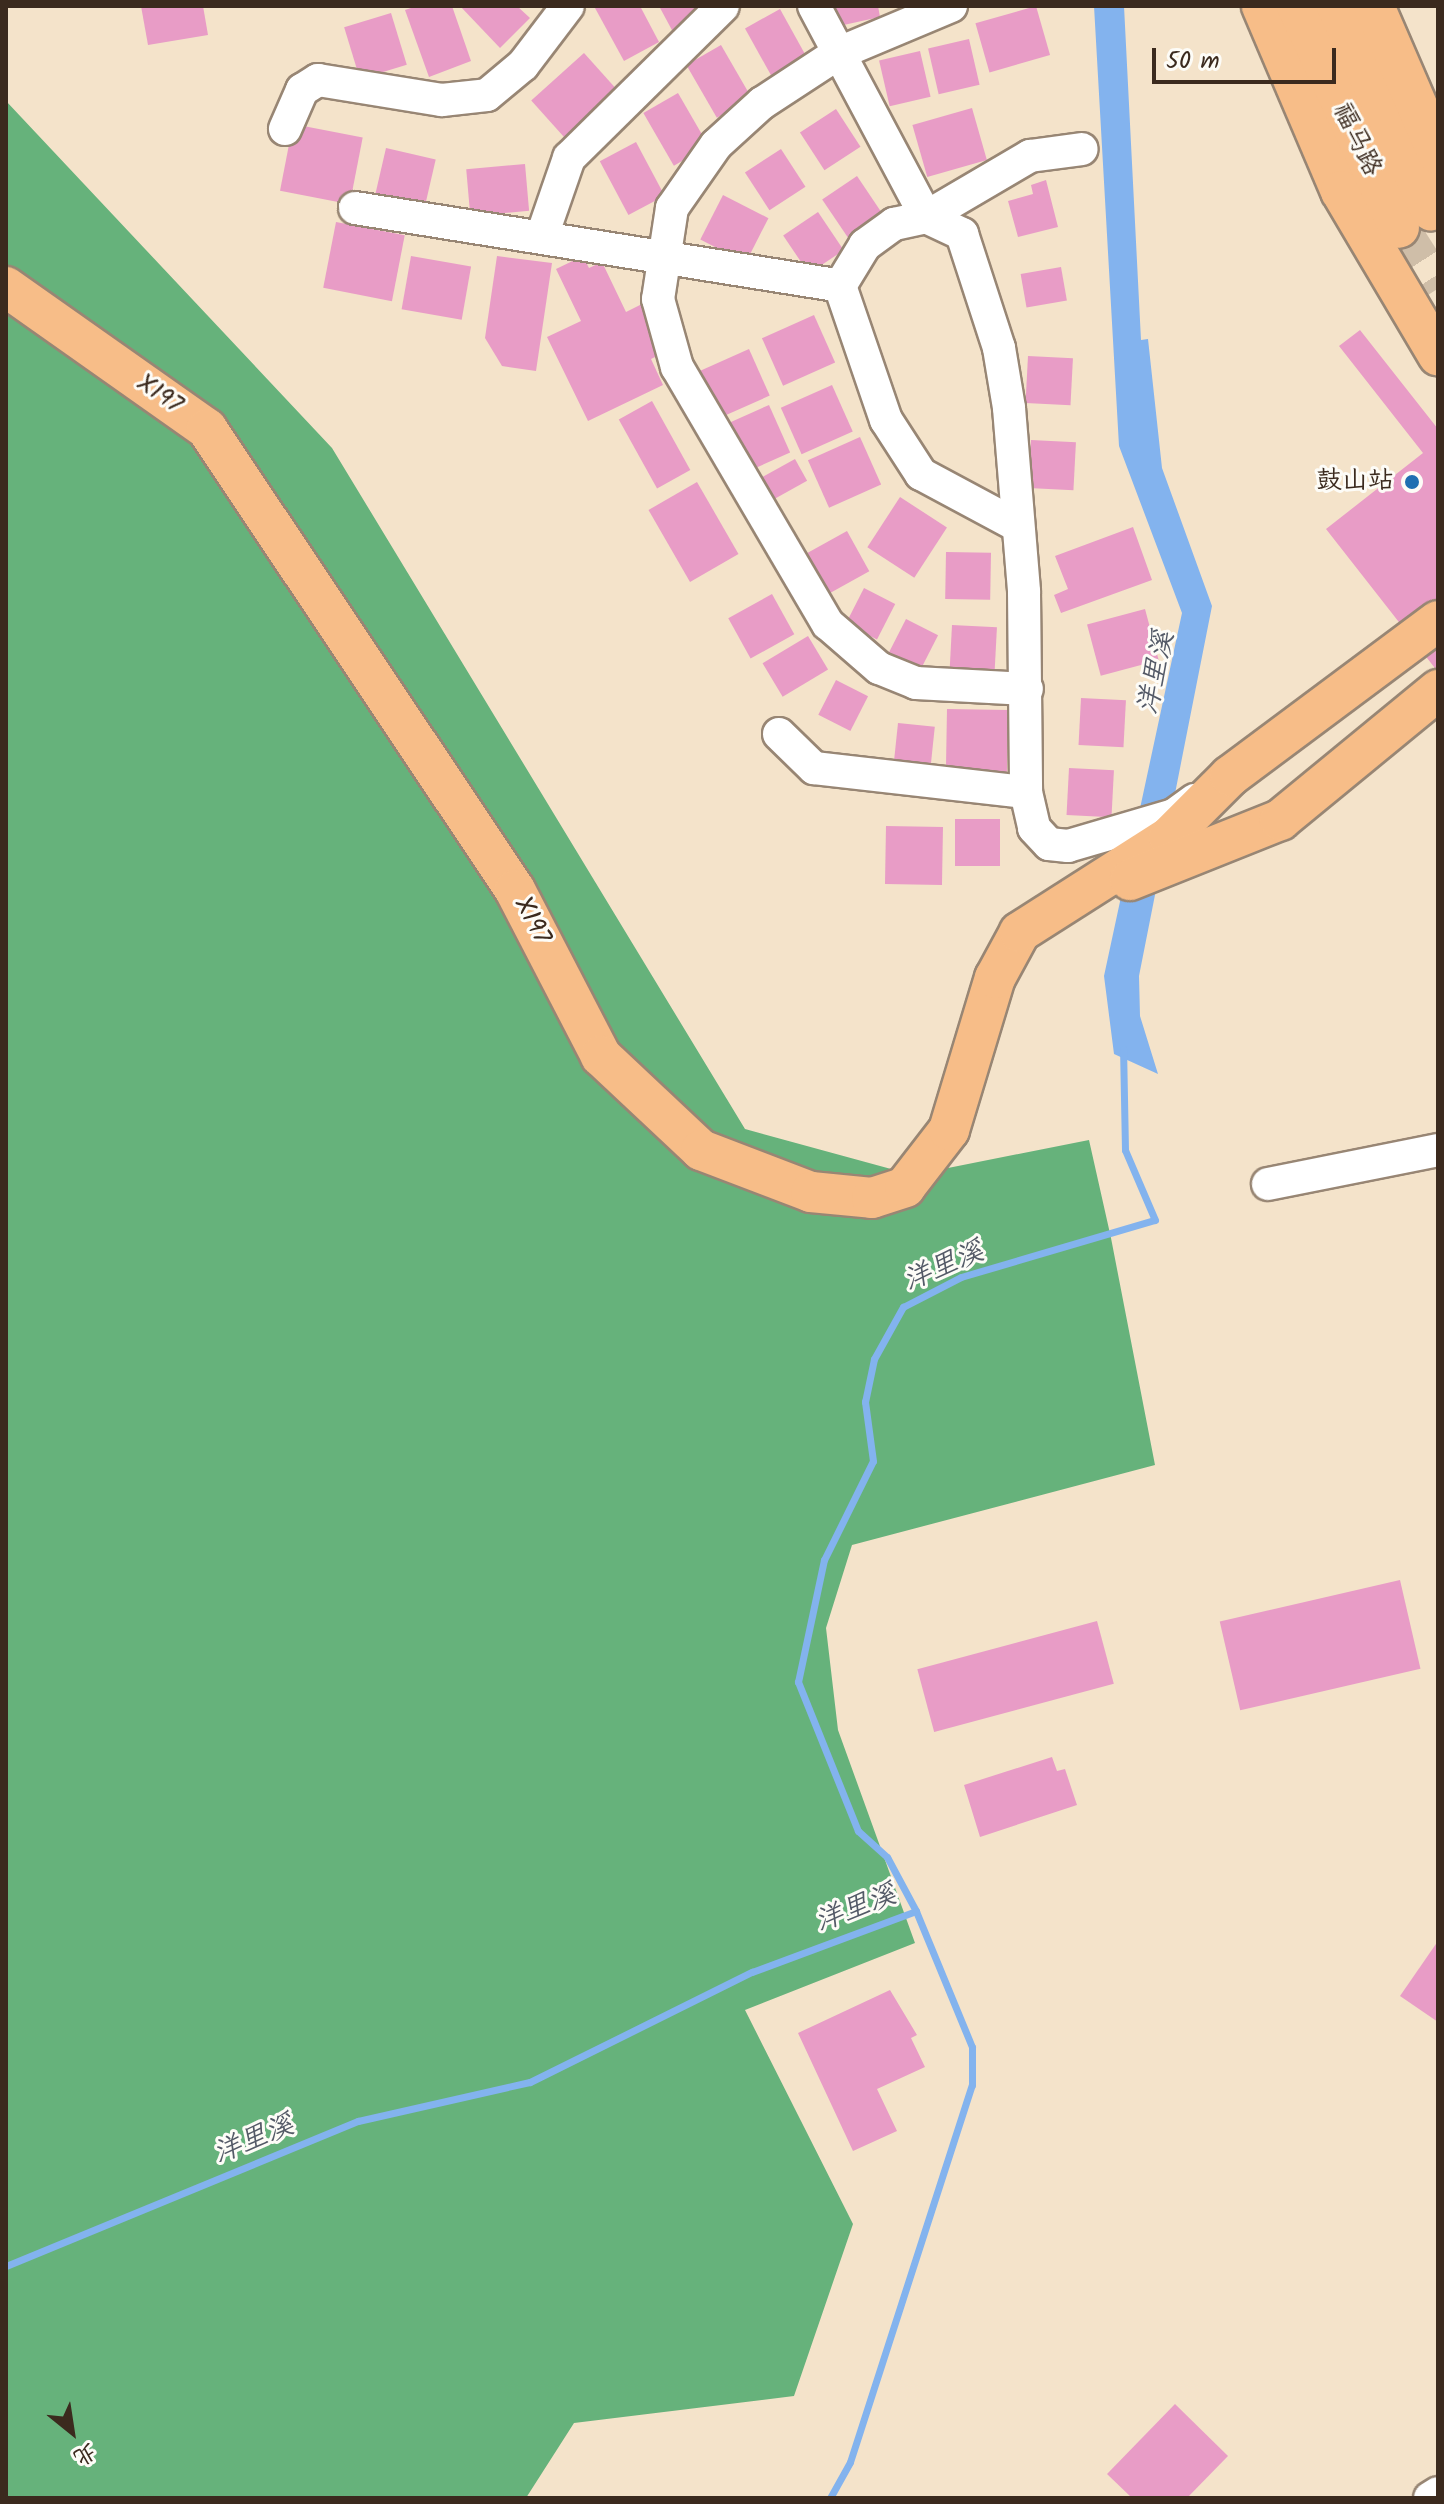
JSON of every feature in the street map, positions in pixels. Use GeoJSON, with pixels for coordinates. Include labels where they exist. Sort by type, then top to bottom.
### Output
{"type":"FeatureCollection","features":[{"type":"Feature","properties":{"kind":"main road"},"geometry":{"type":"LineString","coordinates":[[1262,6],[1341,191],[1438,355]]}},
{"type":"Feature","properties":{"kind":"main road","name":"福马路"},"geometry":{"type":"LineString","coordinates":[[1297,6],[1415,219],[1337,6]]}},
{"type":"Feature","properties":{"kind":"main road"},"geometry":{"type":"LineString","coordinates":[[1374,6],[1438,154]]}},
{"type":"Feature","properties":{"kind":"main road","name":"X197"},"geometry":{"type":"LineString","coordinates":[[6,287],[207,429],[515,890],[601,1056],[701,1150],[825,1195],[872,1198],[905,1187],[953,1120],[1003,960],[1020,932],[1058,903],[1107,882],[1168,841]]}},
{"type":"Feature","properties":{"kind":"main road"},"geometry":{"type":"LineString","coordinates":[[1168,841],[1230,776],[1438,621]]}},
{"type":"Feature","properties":{"kind":"main road"},"geometry":{"type":"LineString","coordinates":[[1168,841],[1280,820],[1438,690]]}},
{"type":"Feature","properties":{"kind":"street"},"geometry":{"type":"LineString","coordinates":[[285,129],[302,90],[318,80],[442,100],[487,95],[523,65],[568,6]]}},
{"type":"Feature","properties":{"kind":"street"},"geometry":{"type":"LineString","coordinates":[[542,236],[578,146],[723,6]]}},
{"type":"Feature","properties":{"kind":"street"},"geometry":{"type":"LineString","coordinates":[[814,6],[926,217],[962,234],[974,261],[999,348],[1018,526],[1027,689],[1026,792],[1034,828],[1049,844],[1119,833],[1168,841]]}},
{"type":"Feature","properties":{"kind":"street"},"geometry":{"type":"LineString","coordinates":[[951,6],[837,54],[762,103],[699,164],[672,208],[661,256],[660,321],[677,367],[828,624],[879,668],[916,683],[1027,689]]}},
{"type":"Feature","properties":{"kind":"street"},"geometry":{"type":"LineString","coordinates":[[840,286],[882,231],[926,217],[1030,156],[1082,149]]}},
{"type":"Feature","properties":{"kind":"street"},"geometry":{"type":"LineString","coordinates":[[355,208],[840,286]]}},
{"type":"Feature","properties":{"kind":"street"},"geometry":{"type":"LineString","coordinates":[[840,286],[880,405],[908,462],[1018,526]]}},
{"type":"Feature","properties":{"kind":"street"},"geometry":{"type":"LineString","coordinates":[[779,734],[814,768],[1026,792]]}},
{"type":"Feature","properties":{"kind":"street"},"geometry":{"type":"LineString","coordinates":[[1268,1184],[1438,1150]]}},
{"type":"Feature","properties":{"kind":"street"},"geometry":{"type":"LineString","coordinates":[[1430,2498],[1438,2493]]}},
{"type":"Feature","properties":{"kind":"green space"},"geometry":{"type":"Polygon","coordinates":[[[6,101],[332,448],[745,1129],[913,1175],[1089,1140],[1111,1238],[1155,1465],[852,1545],[826,1628],[838,1730],[915,1943],[745,2010],[853,2224],[794,2396],[574,2423],[526,2498],[6,2498],[6,101]]]}},
{"type":"Feature","properties":{"kind":"water"},"geometry":{"type":"Polygon","coordinates":[[[1094,6],[1124,6],[1141,340],[1148,339],[1162,468],[1212,606],[1139,976],[1140,1016],[1158,1074],[1114,1054],[1104,976],[1182,613],[1119,446],[1094,6]]]}},
{"type":"Feature","properties":{"kind":"building"},"geometry":{"type":"Polygon","coordinates":[[[141,6],[203,6],[208,35],[148,45],[141,6]]]}},
{"type":"Feature","properties":{"kind":"building"},"geometry":{"type":"Polygon","coordinates":[[[417,6],[452,6],[471,61],[429,77],[405,10],[417,6]]]}},
{"type":"Feature","properties":{"kind":"building"},"geometry":{"type":"Polygon","coordinates":[[[460,6],[517,6],[530,18],[500,48],[460,6]]]}},
{"type":"Feature","properties":{"kind":"building"},"geometry":{"type":"Polygon","coordinates":[[[640,6],[659,42],[624,61],[595,8],[640,6]]]}},
{"type":"Feature","properties":{"kind":"building"},"geometry":{"type":"Polygon","coordinates":[[[659,6],[705,6],[708,12],[673,32],[659,6]]]}},
{"type":"Feature","properties":{"kind":"building"},"geometry":{"type":"Polygon","coordinates":[[[834,6],[878,6],[880,17],[839,26],[834,6]]]}},
{"type":"Feature","properties":{"kind":"building"},"geometry":{"type":"Polygon","coordinates":[[[1036,6],[1050,55],[989,72],[975,23],[1036,6]]]}},
{"type":"Feature","properties":{"kind":"building"},"geometry":{"type":"Polygon","coordinates":[[[780,9],[809,61],[774,81],[745,28],[780,9]]]}},
{"type":"Feature","properties":{"kind":"building"},"geometry":{"type":"Polygon","coordinates":[[[391,13],[407,65],[360,79],[344,27],[391,13]]]}},
{"type":"Feature","properties":{"kind":"building"},"geometry":{"type":"Polygon","coordinates":[[[969,39],[980,85],[939,94],[928,48],[969,39]]]}},
{"type":"Feature","properties":{"kind":"building"},"geometry":{"type":"Polygon","coordinates":[[[721,45],[752,98],[717,118],[686,65],[721,45]]]}},
{"type":"Feature","properties":{"kind":"building"},"geometry":{"type":"Polygon","coordinates":[[[920,51],[931,97],[890,106],[879,60],[920,51]]]}},
{"type":"Feature","properties":{"kind":"building"},"geometry":{"type":"Polygon","coordinates":[[[584,53],[620,93],[567,141],[531,101],[584,53]]]}},
{"type":"Feature","properties":{"kind":"building"},"geometry":{"type":"Polygon","coordinates":[[[678,93],[708,146],[674,166],[643,113],[678,93]]]}},
{"type":"Feature","properties":{"kind":"building"},"geometry":{"type":"Polygon","coordinates":[[[972,108],[987,160],[927,177],[912,125],[972,108]]]}},
{"type":"Feature","properties":{"kind":"building"},"geometry":{"type":"Polygon","coordinates":[[[836,109],[861,147],[824,170],[800,132],[836,109]]]}},
{"type":"Feature","properties":{"kind":"building"},"geometry":{"type":"Polygon","coordinates":[[[293,124],[363,138],[350,204],[280,191],[293,124]]]}},
{"type":"Feature","properties":{"kind":"building"},"geometry":{"type":"Polygon","coordinates":[[[636,142],[665,196],[628,215],[600,161],[636,142]]]}},
{"type":"Feature","properties":{"kind":"building"},"geometry":{"type":"Polygon","coordinates":[[[386,148],[436,159],[424,209],[375,198],[386,148]]]}},
{"type":"Feature","properties":{"kind":"building"},"geometry":{"type":"Polygon","coordinates":[[[781,149],[806,187],[769,210],[745,172],[781,149]]]}},
{"type":"Feature","properties":{"kind":"building"},"geometry":{"type":"Polygon","coordinates":[[[525,164],[529,211],[470,216],[466,169],[525,164]]]}},
{"type":"Feature","properties":{"kind":"building"},"geometry":{"type":"Polygon","coordinates":[[[857,176],[883,214],[848,238],[822,199],[857,176]]]}},
{"type":"Feature","properties":{"kind":"building"},"geometry":{"type":"Polygon","coordinates":[[[1046,180],[1058,227],[1018,237],[1008,201],[1033,194],[1031,185],[1046,180]]]}},
{"type":"Feature","properties":{"kind":"building"},"geometry":{"type":"Polygon","coordinates":[[[723,195],[768,218],[746,263],[700,240],[723,195]]]}},
{"type":"Feature","properties":{"kind":"building"},"geometry":{"type":"Polygon","coordinates":[[[818,212],[844,250],[809,274],[783,235],[818,212]]]}},
{"type":"Feature","properties":{"kind":"building"},"geometry":{"type":"Polygon","coordinates":[[[336,222],[405,235],[392,301],[323,288],[336,222]]]}},
{"type":"Feature","properties":{"kind":"building"},"geometry":{"type":"Polygon","coordinates":[[[411,256],[471,267],[462,320],[402,309],[411,256]]]}},
{"type":"Feature","properties":{"kind":"building"},"geometry":{"type":"Polygon","coordinates":[[[497,256],[552,263],[536,371],[502,366],[485,338],[497,256]]]}},
{"type":"Feature","properties":{"kind":"building"},"geometry":{"type":"Polygon","coordinates":[[[583,256],[589,268],[602,262],[626,312],[642,304],[665,352],[651,359],[663,385],[588,421],[547,337],[581,321],[556,269],[583,256]]]}},
{"type":"Feature","properties":{"kind":"building"},"geometry":{"type":"Polygon","coordinates":[[[1061,267],[1067,300],[1027,308],[1021,274],[1061,267]]]}},
{"type":"Feature","properties":{"kind":"building"},"geometry":{"type":"Polygon","coordinates":[[[814,315],[835,363],[783,386],[762,338],[814,315]]]}},
{"type":"Feature","properties":{"kind":"building","name":"鼓山站"},"geometry":{"type":"Polygon","coordinates":[[[1360,330],[1438,429],[1438,672],[1326,529],[1423,453],[1339,346],[1360,330]]]}},
{"type":"Feature","properties":{"kind":"building"},"geometry":{"type":"Polygon","coordinates":[[[749,349],[770,396],[718,419],[697,372],[749,349]]]}},
{"type":"Feature","properties":{"kind":"building"},"geometry":{"type":"Polygon","coordinates":[[[1028,356],[1073,358],[1070,405],[1026,403],[1028,356]]]}},
{"type":"Feature","properties":{"kind":"building"},"geometry":{"type":"Polygon","coordinates":[[[832,385],[853,432],[802,454],[781,408],[832,385]]]}},
{"type":"Feature","properties":{"kind":"building"},"geometry":{"type":"Polygon","coordinates":[[[652,401],[690,470],[657,489],[619,419],[652,401]]]}},
{"type":"Feature","properties":{"kind":"building"},"geometry":{"type":"Polygon","coordinates":[[[769,405],[790,453],[738,476],[717,428],[769,405]]]}},
{"type":"Feature","properties":{"kind":"building"},"geometry":{"type":"Polygon","coordinates":[[[860,437],[881,485],[829,508],[808,460],[860,437]]]}},
{"type":"Feature","properties":{"kind":"building"},"geometry":{"type":"Polygon","coordinates":[[[1031,440],[1076,442],[1073,490],[1028,488],[1031,440]]]}},
{"type":"Feature","properties":{"kind":"building"},"geometry":{"type":"Polygon","coordinates":[[[795,459],[807,481],[774,499],[762,477],[795,459]]]}},
{"type":"Feature","properties":{"kind":"building"},"geometry":{"type":"Polygon","coordinates":[[[697,482],[739,554],[690,582],[649,510],[697,482]]]}},
{"type":"Feature","properties":{"kind":"building"},"geometry":{"type":"Polygon","coordinates":[[[900,497],[947,527],[914,578],[867,547],[900,497]]]}},
{"type":"Feature","properties":{"kind":"building"},"geometry":{"type":"Polygon","coordinates":[[[1133,527],[1152,580],[1061,613],[1054,595],[1068,589],[1055,556],[1133,527]]]}},
{"type":"Feature","properties":{"kind":"building"},"geometry":{"type":"Polygon","coordinates":[[[847,531],[869,571],[826,595],[803,555],[847,531]]]}},
{"type":"Feature","properties":{"kind":"building"},"geometry":{"type":"Polygon","coordinates":[[[946,552],[991,553],[990,600],[945,599],[946,552]]]}},
{"type":"Feature","properties":{"kind":"building"},"geometry":{"type":"Polygon","coordinates":[[[864,588],[895,604],[877,640],[846,624],[864,588]]]}},
{"type":"Feature","properties":{"kind":"building"},"geometry":{"type":"Polygon","coordinates":[[[772,594],[794,634],[751,658],[728,618],[772,594]]]}},
{"type":"Feature","properties":{"kind":"building"},"geometry":{"type":"Polygon","coordinates":[[[1145,609],[1159,660],[1101,676],[1087,625],[1145,609]]]}},
{"type":"Feature","properties":{"kind":"building"},"geometry":{"type":"Polygon","coordinates":[[[906,619],[938,635],[920,670],[888,654],[906,619]]]}},
{"type":"Feature","properties":{"kind":"building"},"geometry":{"type":"Polygon","coordinates":[[[952,625],[997,627],[994,674],[950,672],[952,625]]]}},
{"type":"Feature","properties":{"kind":"building"},"geometry":{"type":"Polygon","coordinates":[[[808,636],[828,669],[783,697],[763,663],[808,636]]]}},
{"type":"Feature","properties":{"kind":"building"},"geometry":{"type":"Polygon","coordinates":[[[836,680],[868,696],[850,731],[818,715],[836,680]]]}},
{"type":"Feature","properties":{"kind":"building"},"geometry":{"type":"Polygon","coordinates":[[[1081,698],[1126,700],[1123,747],[1079,745],[1081,698]]]}},
{"type":"Feature","properties":{"kind":"building"},"geometry":{"type":"Polygon","coordinates":[[[947,709],[1008,710],[1007,782],[946,781],[947,709]]]}},
{"type":"Feature","properties":{"kind":"building"},"geometry":{"type":"Polygon","coordinates":[[[898,723],[935,727],[930,773],[893,769],[898,723]]]}},
{"type":"Feature","properties":{"kind":"building"},"geometry":{"type":"Polygon","coordinates":[[[1069,768],[1114,770],[1111,817],[1067,815],[1069,768]]]}},
{"type":"Feature","properties":{"kind":"building"},"geometry":{"type":"Polygon","coordinates":[[[955,819],[1000,819],[1000,866],[955,866],[955,819]]]}},
{"type":"Feature","properties":{"kind":"building"},"geometry":{"type":"Polygon","coordinates":[[[886,826],[943,827],[942,885],[885,884],[886,826]]]}},
{"type":"Feature","properties":{"kind":"building"},"geometry":{"type":"Polygon","coordinates":[[[1400,1580],[1420,1669],[1240,1710],[1220,1622],[1400,1580]]]}},
{"type":"Feature","properties":{"kind":"building"},"geometry":{"type":"Polygon","coordinates":[[[1097,1621],[1114,1684],[934,1732],[917,1669],[1097,1621]]]}},
{"type":"Feature","properties":{"kind":"building"},"geometry":{"type":"Polygon","coordinates":[[[1052,1757],[1057,1771],[1065,1769],[1077,1805],[980,1837],[964,1785],[1052,1757]]]}},
{"type":"Feature","properties":{"kind":"building"},"geometry":{"type":"Polygon","coordinates":[[[1438,1941],[1438,2022],[1400,1996],[1438,1941]]]}},
{"type":"Feature","properties":{"kind":"building"},"geometry":{"type":"Polygon","coordinates":[[[890,1990],[917,2035],[911,2038],[925,2067],[877,2089],[897,2131],[853,2151],[798,2033],[890,1990]]]}},
{"type":"Feature","properties":{"kind":"building"},"geometry":{"type":"Polygon","coordinates":[[[1175,2404],[1228,2456],[1187,2498],[1132,2498],[1107,2474],[1175,2404]]]}},
{"type":"Feature","properties":{"kind":"waterway","name":"洋里溪"},"geometry":{"type":"LineString","coordinates":[[6,2266],[358,2121],[530,2082],[752,1972],[916,1911],[887,1857],[858,1831],[798,1682],[824,1560],[873,1461],[865,1402],[874,1359],[903,1307],[961,1277],[1155,1220],[1125,1150],[1123,1049]]}},
{"type":"Feature","properties":{"kind":"waterway"},"geometry":{"type":"LineString","coordinates":[[830,2498],[850,2462],[972,2085],[972,2047],[916,1911]]}},
{"type":"Feature","properties":{"kind":"tunnel"},"geometry":{"type":"LineString","coordinates":[[1399,228],[1438,289]]}},
{"type":"Feature","properties":{"kind":"place","name":"鼓山站"},"geometry":{"type":"Point","coordinates":[1412,482]}}]}
